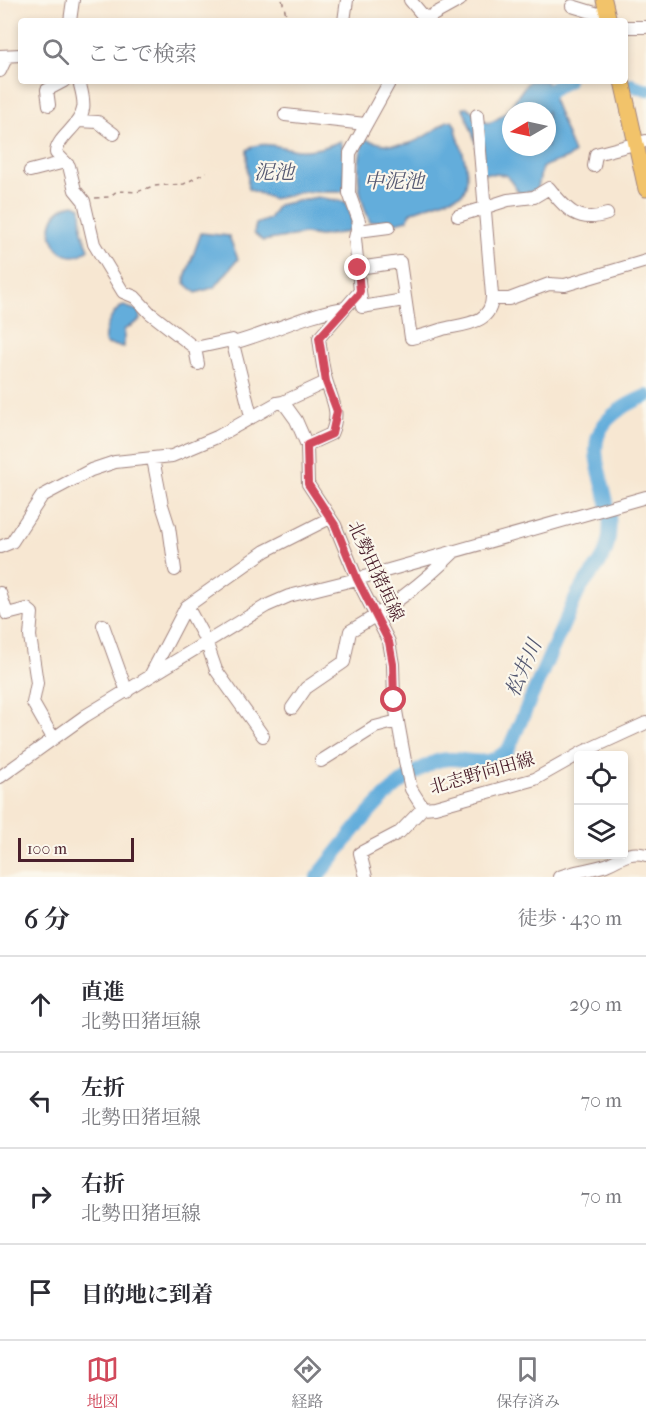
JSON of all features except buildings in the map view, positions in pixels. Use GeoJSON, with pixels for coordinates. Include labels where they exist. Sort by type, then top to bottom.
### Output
{"type":"FeatureCollection","features":[{"type":"Feature","properties":{"kind":"main road"},"geometry":{"type":"LineString","coordinates":[[604,0],[609,18]]}},
{"type":"Feature","properties":{"kind":"main road"},"geometry":{"type":"LineString","coordinates":[[623,84],[641,143],[646,189]]}},
{"type":"Feature","properties":{"kind":"street"},"geometry":{"type":"LineString","coordinates":[[70,18],[73,0]]}},
{"type":"Feature","properties":{"kind":"street"},"geometry":{"type":"LineString","coordinates":[[344,18],[347,0]]}},
{"type":"Feature","properties":{"kind":"street"},"geometry":{"type":"LineString","coordinates":[[415,2],[429,13],[460,0]]}},
{"type":"Feature","properties":{"kind":"street"},"geometry":{"type":"LineString","coordinates":[[572,6],[606,18]]}},
{"type":"Feature","properties":{"kind":"street"},"geometry":{"type":"LineString","coordinates":[[628,27],[646,27]]}},
{"type":"Feature","properties":{"kind":"street"},"geometry":{"type":"LineString","coordinates":[[0,71],[3,56],[18,55]]}},
{"type":"Feature","properties":{"kind":"street"},"geometry":{"type":"LineString","coordinates":[[49,105],[47,90],[58,84]]}},
{"type":"Feature","properties":{"kind":"street"},"geometry":{"type":"LineString","coordinates":[[80,84],[84,108],[78,121],[56,149],[69,166],[75,190],[82,199],[94,244],[123,292],[135,297],[150,313],[195,348],[198,364]]}},
{"type":"Feature","properties":{"kind":"street"},"geometry":{"type":"LineString","coordinates":[[388,84],[350,153],[349,193],[357,212],[358,231],[355,238],[362,307],[404,300]]}},
{"type":"Feature","properties":{"kind":"street"},"geometry":{"type":"LineString","coordinates":[[285,115],[365,124]]}},
{"type":"Feature","properties":{"kind":"street"},"geometry":{"type":"LineString","coordinates":[[358,268],[400,262],[411,338],[479,321],[489,310],[492,299],[484,208],[484,175],[477,115]]}},
{"type":"Feature","properties":{"kind":"street"},"geometry":{"type":"LineString","coordinates":[[78,121],[98,122],[114,134]]}},
{"type":"Feature","properties":{"kind":"street"},"geometry":{"type":"LineString","coordinates":[[594,166],[596,154],[627,144],[641,143]]}},
{"type":"Feature","properties":{"kind":"street"},"geometry":{"type":"LineString","coordinates":[[30,171],[64,162]]}},
{"type":"Feature","properties":{"kind":"street"},"geometry":{"type":"LineString","coordinates":[[458,216],[508,200],[534,197],[549,188],[561,203],[574,213],[589,219],[607,214]]}},
{"type":"Feature","properties":{"kind":"street"},"geometry":{"type":"LineString","coordinates":[[358,231],[389,227]]}},
{"type":"Feature","properties":{"kind":"street"},"geometry":{"type":"LineString","coordinates":[[492,299],[509,299],[549,284],[565,285],[646,261]]}},
{"type":"Feature","properties":{"kind":"street"},"geometry":{"type":"LineString","coordinates":[[283,402],[296,420],[307,445],[324,440],[332,434],[336,403],[326,382],[319,338],[360,291]]}},
{"type":"Feature","properties":{"kind":"street"},"geometry":{"type":"LineString","coordinates":[[233,343],[286,327],[311,314],[345,308]]}},
{"type":"Feature","properties":{"kind":"street"},"geometry":{"type":"LineString","coordinates":[[195,348],[232,340],[251,416]]}},
{"type":"Feature","properties":{"kind":"street"},"geometry":{"type":"LineString","coordinates":[[0,547],[12,542],[42,496],[100,466],[172,456],[190,447],[206,443],[251,416],[326,382]]}},
{"type":"Feature","properties":{"kind":"street","name":"北勢田猪垣線"},"geometry":{"type":"LineString","coordinates":[[307,445],[308,484],[330,518],[357,579],[377,616],[392,654],[398,721],[405,760],[411,789],[423,807]]}},
{"type":"Feature","properties":{"kind":"street"},"geometry":{"type":"LineString","coordinates":[[153,459],[162,505],[170,527],[170,549],[175,570]]}},
{"type":"Feature","properties":{"kind":"street"},"geometry":{"type":"LineString","coordinates":[[0,777],[85,716],[206,641],[266,606],[289,596],[646,497]]}},
{"type":"Feature","properties":{"kind":"street"},"geometry":{"type":"LineString","coordinates":[[150,676],[187,606],[265,551],[330,518]]}},
{"type":"Feature","properties":{"kind":"street"},"geometry":{"type":"LineString","coordinates":[[292,708],[306,688],[344,662],[350,631],[377,616],[433,573],[455,551]]}},
{"type":"Feature","properties":{"kind":"street"},"geometry":{"type":"LineString","coordinates":[[0,593],[7,614],[27,609],[32,613],[30,636],[37,683],[33,703],[54,738]]}},
{"type":"Feature","properties":{"kind":"street"},"geometry":{"type":"LineString","coordinates":[[187,606],[206,641],[216,670],[263,736]]}},
{"type":"Feature","properties":{"kind":"street"},"geometry":{"type":"LineString","coordinates":[[103,625],[127,692]]}},
{"type":"Feature","properties":{"kind":"street"},"geometry":{"type":"LineString","coordinates":[[321,761],[375,727],[398,721]]}},
{"type":"Feature","properties":{"kind":"street","name":"北志野向田線"},"geometry":{"type":"LineString","coordinates":[[423,807],[435,807],[535,778],[583,752],[646,723]]}},
{"type":"Feature","properties":{"kind":"street"},"geometry":{"type":"LineString","coordinates":[[366,877],[360,853],[400,832],[423,807]]}},
{"type":"Feature","properties":{"kind":"street"},"geometry":{"type":"LineString","coordinates":[[559,877],[577,870],[606,865],[627,854],[646,855]]}},
{"type":"Feature","properties":{"kind":"path"},"geometry":{"type":"LineString","coordinates":[[282,0],[287,18]]}},
{"type":"Feature","properties":{"kind":"path"},"geometry":{"type":"LineString","coordinates":[[82,199],[105,198],[117,191],[137,192],[153,186],[184,184],[206,172]]}},
{"type":"Feature","properties":{"kind":"water"},"geometry":{"type":"Polygon","coordinates":[[[527,84],[547,84],[554,102],[513,102],[527,84]]]}},
{"type":"Feature","properties":{"kind":"water"},"geometry":{"type":"Polygon","coordinates":[[[467,107],[487,123],[502,115],[502,156],[556,156],[556,107],[574,153],[542,168],[538,187],[533,191],[520,194],[506,175],[482,173],[475,140],[463,108],[467,107]]]}},
{"type":"Feature","properties":{"kind":"water","name":"中泥池"},"geometry":{"type":"Polygon","coordinates":[[[447,121],[452,121],[455,125],[465,160],[467,178],[462,194],[416,210],[409,214],[408,220],[392,224],[389,220],[370,222],[362,201],[359,181],[359,161],[364,139],[390,145],[409,144],[447,121]]]}},
{"type":"Feature","properties":{"kind":"water","name":"泥池"},"geometry":{"type":"Polygon","coordinates":[[[341,141],[345,157],[345,190],[341,192],[301,192],[273,199],[248,189],[247,150],[266,144],[310,150],[341,141]]]}},
{"type":"Feature","properties":{"kind":"water"},"geometry":{"type":"Polygon","coordinates":[[[317,197],[346,202],[352,220],[348,232],[320,236],[304,234],[263,241],[254,233],[256,224],[269,219],[278,205],[317,197]]]}},
{"type":"Feature","properties":{"kind":"water"},"geometry":{"type":"Polygon","coordinates":[[[74,204],[81,207],[82,232],[89,249],[77,255],[67,255],[58,249],[51,229],[54,218],[61,209],[74,204]]]}},
{"type":"Feature","properties":{"kind":"water"},"geometry":{"type":"Polygon","coordinates":[[[201,233],[229,236],[238,259],[215,287],[196,293],[185,283],[185,278],[201,233]]]}},
{"type":"Feature","properties":{"kind":"water"},"geometry":{"type":"Polygon","coordinates":[[[124,306],[139,311],[140,320],[124,330],[124,347],[106,344],[105,334],[109,322],[116,311],[124,306]]]}},
{"type":"Feature","properties":{"kind":"waterway"},"geometry":{"type":"LineString","coordinates":[[542,102],[549,92],[561,84]]}},
{"type":"Feature","properties":{"kind":"waterway"},"geometry":{"type":"LineString","coordinates":[[632,85],[646,90]]}},
{"type":"Feature","properties":{"kind":"waterway","name":"松井川"},"geometry":{"type":"LineString","coordinates":[[317,877],[368,814],[414,773],[442,760],[481,762],[490,760],[500,756],[509,748],[578,593],[602,559],[607,547],[610,523],[597,462],[596,444],[602,427],[618,411],[646,396]]}},
{"type":"Feature","properties":{"kind":"route"},"geometry":{"type":"LineString","coordinates":[[358,268],[360,291],[358,295],[319,338],[326,382],[336,403],[337,411],[332,434],[324,440],[307,445],[308,484],[335,525],[357,579],[384,629],[392,654],[394,700]]}}]}
